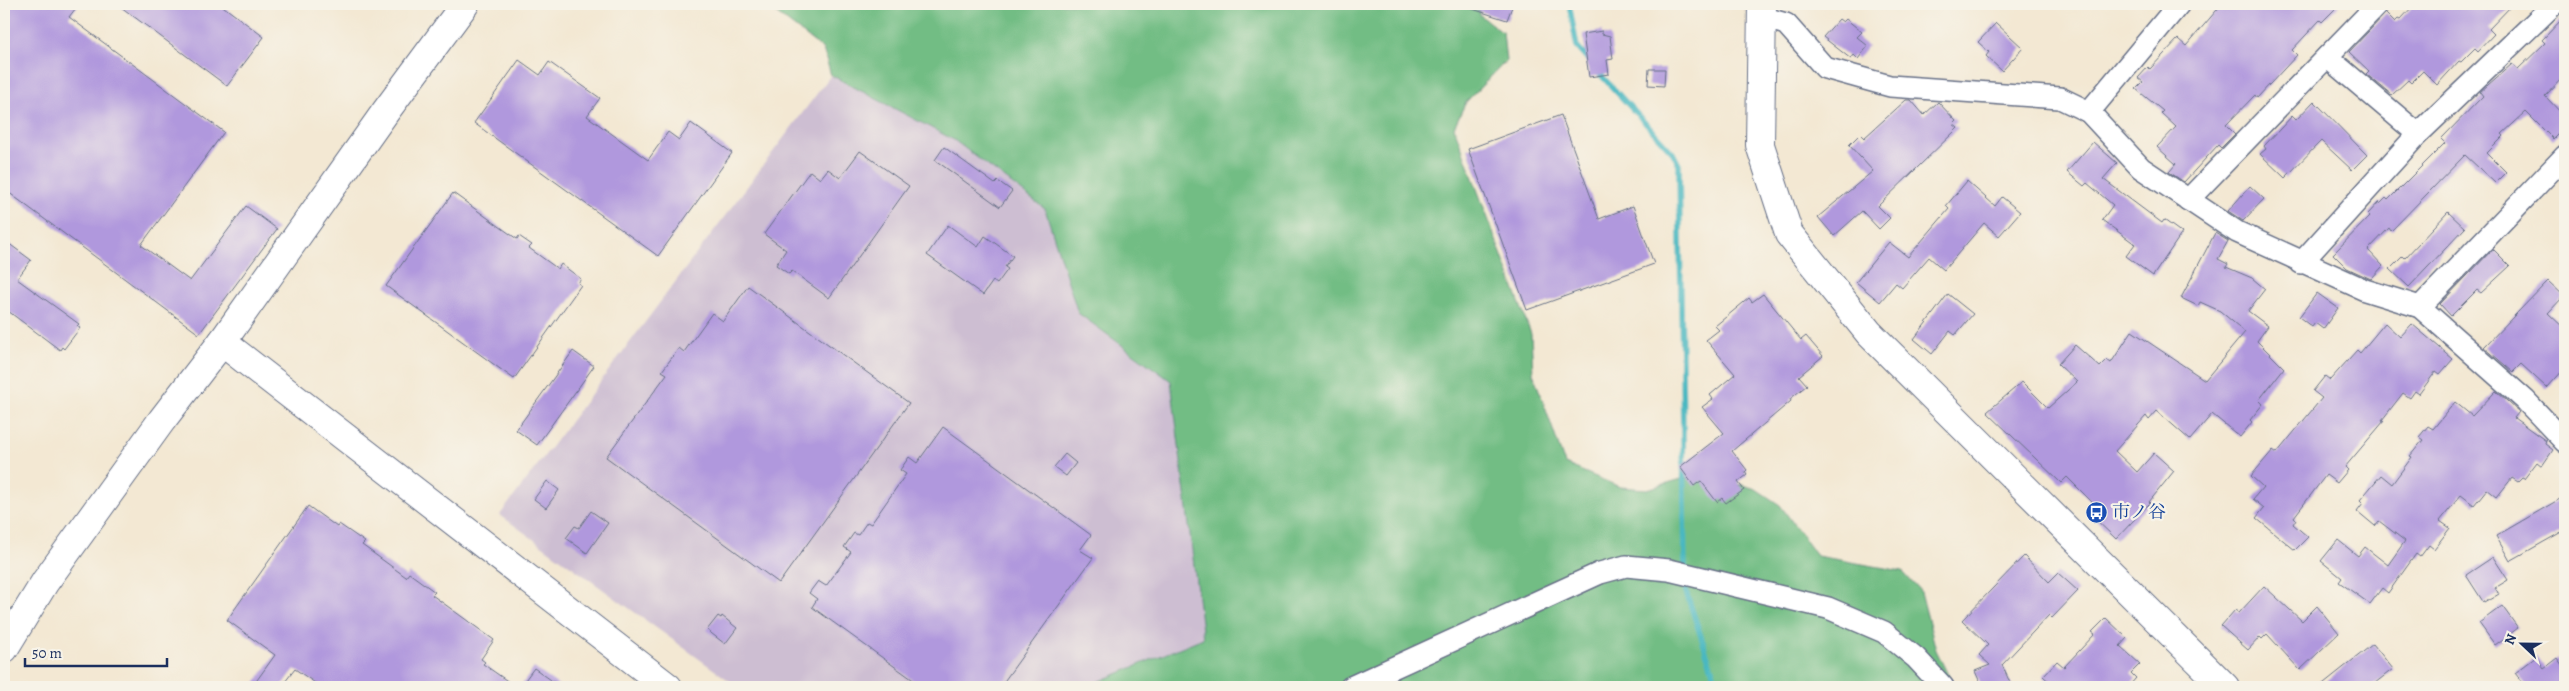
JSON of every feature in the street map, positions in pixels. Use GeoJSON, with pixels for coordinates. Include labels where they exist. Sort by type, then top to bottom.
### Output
{"type":"FeatureCollection","features":[{"type":"Feature","properties":{"kind":"street"},"geometry":{"type":"LineString","coordinates":[[4,649],[45,582],[162,420],[222,342],[237,318],[466,4]]}},
{"type":"Feature","properties":{"kind":"street"},"geometry":{"type":"LineString","coordinates":[[2089,112],[2179,4]]}},
{"type":"Feature","properties":{"kind":"street"},"geometry":{"type":"LineString","coordinates":[[2188,200],[2378,4]]}},
{"type":"Feature","properties":{"kind":"street"},"geometry":{"type":"LineString","coordinates":[[2301,263],[2418,134],[2554,4]]}},
{"type":"Feature","properties":{"kind":"street"},"geometry":{"type":"LineString","coordinates":[[2225,687],[1869,333],[1789,234],[1760,145],[1761,10],[1786,24],[1825,68],[1890,86],[2060,98],[2089,112],[2141,168],[2237,232],[2301,263],[2365,290],[2420,306],[2525,400],[2565,442]]}},
{"type":"Feature","properties":{"kind":"street"},"geometry":{"type":"LineString","coordinates":[[2327,57],[2418,134]]}},
{"type":"Feature","properties":{"kind":"street"},"geometry":{"type":"LineString","coordinates":[[2420,306],[2565,156]]}},
{"type":"Feature","properties":{"kind":"street"},"geometry":{"type":"LineString","coordinates":[[222,342],[668,687]]}},
{"type":"Feature","properties":{"kind":"street"},"geometry":{"type":"LineString","coordinates":[[1351,687],[1600,573],[1626,566],[1669,570],[1828,608],[1884,632],[1916,658],[1943,687]]}},
{"type":"Feature","properties":{"kind":"shaded area"},"geometry":{"type":"Polygon","coordinates":[[[831,75],[954,140],[1045,209],[1078,313],[1171,381],[1203,638],[1086,687],[738,687],[500,515],[831,75]]]}},
{"type":"Feature","properties":{"kind":"green space"},"geometry":{"type":"Polygon","coordinates":[[[764,4],[1477,4],[1480,15],[1503,33],[1506,61],[1466,102],[1454,127],[1531,334],[1533,373],[1565,464],[1620,487],[1647,489],[1702,473],[1756,489],[1780,505],[1817,556],[1902,571],[1921,592],[1936,650],[1954,687],[1086,687],[1203,638],[1171,381],[1078,313],[1045,209],[954,140],[831,75],[823,49],[764,4]]]}},
{"type":"Feature","properties":{"kind":"building"},"geometry":{"type":"Polygon","coordinates":[[[4,4],[79,4],[69,17],[224,132],[141,245],[190,281],[246,206],[277,229],[199,334],[4,189],[4,4]]]}},
{"type":"Feature","properties":{"kind":"building"},"geometry":{"type":"Polygon","coordinates":[[[117,4],[220,4],[264,37],[227,86],[117,4]]]}},
{"type":"Feature","properties":{"kind":"building"},"geometry":{"type":"Polygon","coordinates":[[[1466,4],[1513,4],[1507,20],[1466,7],[1466,4]]]}},
{"type":"Feature","properties":{"kind":"building"},"geometry":{"type":"Polygon","coordinates":[[[2222,4],[2340,4],[2322,22],[2320,20],[2292,50],[2297,55],[2257,98],[2255,95],[2226,125],[2235,134],[2221,148],[2218,145],[2184,182],[2169,172],[2176,164],[2157,147],[2176,127],[2161,113],[2163,111],[2136,89],[2143,82],[2138,78],[2148,67],[2150,69],[2178,39],[2186,46],[2222,4]]]}},
{"type":"Feature","properties":{"kind":"building"},"geometry":{"type":"Polygon","coordinates":[[[2415,4],[2513,4],[2489,29],[2494,34],[2478,51],[2475,48],[2461,62],[2459,61],[2437,85],[2423,71],[2411,83],[2408,80],[2392,95],[2366,74],[2369,71],[2349,52],[2386,13],[2395,22],[2398,19],[2400,20],[2415,4]]]}},
{"type":"Feature","properties":{"kind":"building"},"geometry":{"type":"Polygon","coordinates":[[[2565,16],[2565,75],[2545,96],[2565,117],[2565,127],[2553,139],[2526,112],[2502,134],[2504,136],[2487,153],[2506,172],[2495,183],[2465,155],[2391,231],[2389,228],[2368,250],[2383,266],[2371,279],[2347,268],[2333,254],[2370,216],[2368,214],[2379,202],[2380,204],[2386,198],[2388,200],[2445,143],[2441,139],[2483,96],[2480,92],[2512,64],[2518,69],[2545,43],[2542,40],[2565,16]]]}},
{"type":"Feature","properties":{"kind":"building"},"geometry":{"type":"Polygon","coordinates":[[[1839,19],[1843,22],[1846,19],[1862,32],[1857,37],[1868,46],[1858,59],[1854,55],[1851,59],[1823,37],[1839,19]]]}},
{"type":"Feature","properties":{"kind":"building"},"geometry":{"type":"Polygon","coordinates":[[[1996,23],[2023,48],[2002,71],[1986,56],[1989,52],[1978,42],[1996,23]]]}},
{"type":"Feature","properties":{"kind":"building"},"geometry":{"type":"Polygon","coordinates":[[[1602,31],[1602,34],[1610,36],[1613,59],[1607,60],[1609,74],[1589,77],[1583,34],[1602,31]]]}},
{"type":"Feature","properties":{"kind":"building"},"geometry":{"type":"Polygon","coordinates":[[[519,60],[540,75],[549,62],[600,98],[587,116],[648,160],[668,132],[679,140],[691,123],[732,153],[658,256],[474,123],[519,60]]]}},
{"type":"Feature","properties":{"kind":"building"},"geometry":{"type":"Polygon","coordinates":[[[1649,69],[1665,69],[1664,86],[1648,85],[1649,69]]]}},
{"type":"Feature","properties":{"kind":"building"},"geometry":{"type":"Polygon","coordinates":[[[1906,100],[1911,100],[1924,115],[1938,102],[1956,121],[1953,124],[1958,128],[1878,206],[1890,218],[1879,229],[1862,211],[1834,236],[1818,217],[1873,171],[1849,145],[1860,134],[1864,138],[1906,100]]]}},
{"type":"Feature","properties":{"kind":"building"},"geometry":{"type":"Polygon","coordinates":[[[2314,101],[2367,155],[2352,170],[2321,141],[2285,178],[2260,154],[2266,149],[2264,146],[2292,116],[2296,120],[2314,101]]]}},
{"type":"Feature","properties":{"kind":"building"},"geometry":{"type":"Polygon","coordinates":[[[1561,115],[1599,219],[1633,206],[1654,264],[1527,310],[1468,149],[1561,115]]]}},
{"type":"Feature","properties":{"kind":"building"},"geometry":{"type":"Polygon","coordinates":[[[2093,142],[2117,163],[2103,179],[2162,223],[2164,220],[2182,233],[2153,276],[2126,256],[2135,244],[2102,220],[2113,205],[2087,183],[2084,186],[2067,172],[2093,142]]]}},
{"type":"Feature","properties":{"kind":"building"},"geometry":{"type":"Polygon","coordinates":[[[944,147],[995,184],[998,181],[1012,191],[1000,207],[935,160],[944,147]]]}},
{"type":"Feature","properties":{"kind":"building"},"geometry":{"type":"Polygon","coordinates":[[[860,151],[909,186],[829,298],[792,271],[789,274],[776,265],[786,250],[764,234],[810,171],[820,179],[828,169],[840,178],[860,151]]]}},
{"type":"Feature","properties":{"kind":"building"},"geometry":{"type":"Polygon","coordinates":[[[1967,181],[1995,206],[2002,197],[2020,212],[1999,236],[1984,223],[1944,270],[1929,257],[1902,288],[1896,283],[1880,302],[1856,282],[1889,242],[1908,257],[1949,209],[1946,206],[1967,181]]]}},
{"type":"Feature","properties":{"kind":"building"},"geometry":{"type":"Polygon","coordinates":[[[2250,186],[2264,199],[2243,221],[2228,211],[2250,186]]]}},
{"type":"Feature","properties":{"kind":"building"},"geometry":{"type":"Polygon","coordinates":[[[453,193],[517,239],[519,236],[532,245],[529,248],[558,269],[561,264],[581,279],[578,283],[581,285],[514,379],[386,286],[453,193]]]}},
{"type":"Feature","properties":{"kind":"building"},"geometry":{"type":"Polygon","coordinates":[[[2448,212],[2465,228],[2409,287],[2390,269],[2403,256],[2405,258],[2448,212]]]}},
{"type":"Feature","properties":{"kind":"building"},"geometry":{"type":"Polygon","coordinates":[[[948,225],[978,247],[985,236],[1013,256],[1005,267],[1008,269],[997,284],[993,281],[983,295],[927,255],[948,225]]]}},
{"type":"Feature","properties":{"kind":"building"},"geometry":{"type":"Polygon","coordinates":[[[2215,233],[2228,241],[2218,259],[2228,264],[2226,267],[2252,278],[2265,289],[2248,311],[2268,326],[2257,341],[2284,368],[2259,400],[2263,404],[2250,420],[2252,422],[2240,437],[2212,414],[2190,440],[2157,411],[2149,420],[2146,416],[2115,451],[2137,472],[2154,453],[2174,471],[2150,503],[2116,539],[2091,515],[2097,507],[2067,477],[2061,483],[1987,412],[2022,382],[2048,408],[2077,382],[2058,364],[2075,345],[2100,367],[2107,360],[2111,363],[2132,331],[2205,380],[2245,332],[2220,311],[2200,302],[2198,306],[2181,298],[2215,233]]]}},
{"type":"Feature","properties":{"kind":"building"},"geometry":{"type":"Polygon","coordinates":[[[4,240],[31,260],[17,279],[79,324],[77,326],[80,328],[64,349],[62,347],[60,350],[4,308],[4,240]]]}},
{"type":"Feature","properties":{"kind":"building"},"geometry":{"type":"Polygon","coordinates":[[[2493,249],[2510,266],[2481,293],[2477,290],[2451,316],[2440,304],[2493,249]]]}},
{"type":"Feature","properties":{"kind":"building"},"geometry":{"type":"Polygon","coordinates":[[[2548,281],[2564,296],[2548,313],[2565,329],[2565,368],[2547,388],[2521,364],[2513,372],[2484,347],[2548,281]]]}},
{"type":"Feature","properties":{"kind":"building"},"geometry":{"type":"Polygon","coordinates":[[[748,286],[909,403],[779,583],[606,457],[667,374],[662,371],[679,348],[684,352],[712,313],[723,321],[748,286]]]}},
{"type":"Feature","properties":{"kind":"building"},"geometry":{"type":"Polygon","coordinates":[[[2317,293],[2338,308],[2323,329],[2315,323],[2312,327],[2299,317],[2317,293]]]}},
{"type":"Feature","properties":{"kind":"building"},"geometry":{"type":"Polygon","coordinates":[[[1763,294],[1801,340],[1806,336],[1823,356],[1799,376],[1807,385],[1732,451],[1747,470],[1745,472],[1747,475],[1738,482],[1744,490],[1726,503],[1722,498],[1717,502],[1701,481],[1694,486],[1680,467],[1724,433],[1702,407],[1713,399],[1710,395],[1735,374],[1706,340],[1719,330],[1715,326],[1749,298],[1752,302],[1763,294]]]}},
{"type":"Feature","properties":{"kind":"building"},"geometry":{"type":"Polygon","coordinates":[[[1948,294],[1973,314],[1955,335],[1950,331],[1932,354],[1914,339],[1948,294]]]}},
{"type":"Feature","properties":{"kind":"building"},"geometry":{"type":"Polygon","coordinates":[[[2385,323],[2400,337],[2412,324],[2453,359],[2440,374],[2436,371],[2419,394],[2415,391],[2410,398],[2403,393],[2382,420],[2384,421],[2345,467],[2348,470],[2337,483],[2326,475],[2294,517],[2296,519],[2293,524],[2308,537],[2295,550],[2256,518],[2264,508],[2253,499],[2263,487],[2251,476],[2273,450],[2277,453],[2322,398],[2313,391],[2325,376],[2330,380],[2357,350],[2360,353],[2385,323]]]}},
{"type":"Feature","properties":{"kind":"building"},"geometry":{"type":"Polygon","coordinates":[[[573,351],[594,366],[537,445],[516,430],[573,351]]]}},
{"type":"Feature","properties":{"kind":"building"},"geometry":{"type":"Polygon","coordinates":[[[2496,391],[2519,412],[2514,418],[2546,441],[2545,444],[2553,450],[2542,466],[2537,462],[2524,479],[2522,478],[2518,482],[2512,478],[2497,497],[2487,489],[2474,505],[2461,495],[2440,521],[2450,528],[2434,549],[2429,545],[2420,557],[2416,554],[2388,593],[2382,588],[2370,604],[2339,582],[2342,578],[2321,561],[2338,540],[2358,556],[2365,547],[2388,565],[2405,541],[2379,521],[2375,526],[2357,511],[2363,503],[2360,500],[2381,475],[2392,484],[2423,440],[2419,437],[2428,426],[2433,429],[2455,402],[2472,416],[2496,391]]]}},
{"type":"Feature","properties":{"kind":"building"},"geometry":{"type":"Polygon","coordinates":[[[943,427],[1091,535],[1080,550],[1093,558],[1000,687],[923,687],[812,607],[817,599],[809,593],[818,581],[826,586],[851,552],[844,547],[854,533],[858,535],[867,522],[871,524],[906,474],[900,470],[909,457],[917,463],[943,427]]]}},
{"type":"Feature","properties":{"kind":"building"},"geometry":{"type":"Polygon","coordinates":[[[1065,454],[1076,463],[1066,476],[1054,467],[1065,454]]]}},
{"type":"Feature","properties":{"kind":"building"},"geometry":{"type":"Polygon","coordinates":[[[547,481],[559,490],[546,508],[534,499],[547,481]]]}},
{"type":"Feature","properties":{"kind":"building"},"geometry":{"type":"Polygon","coordinates":[[[2565,496],[2565,530],[2510,561],[2496,536],[2565,496]]]}},
{"type":"Feature","properties":{"kind":"building"},"geometry":{"type":"Polygon","coordinates":[[[308,506],[337,527],[339,524],[365,542],[362,545],[406,577],[409,573],[435,592],[432,595],[494,640],[481,659],[485,662],[483,664],[516,687],[321,687],[295,669],[281,687],[252,687],[275,655],[227,620],[308,506]]]}},
{"type":"Feature","properties":{"kind":"building"},"geometry":{"type":"Polygon","coordinates":[[[591,511],[608,523],[587,553],[566,538],[575,526],[579,528],[591,511]]]}},
{"type":"Feature","properties":{"kind":"building"},"geometry":{"type":"Polygon","coordinates":[[[2024,556],[2049,582],[2058,573],[2078,591],[2052,618],[2049,615],[2002,665],[2012,687],[1982,687],[1975,671],[1990,665],[1979,655],[1988,645],[1962,620],[2024,556]]]}},
{"type":"Feature","properties":{"kind":"building"},"geometry":{"type":"Polygon","coordinates":[[[2493,557],[2508,580],[2495,588],[2499,594],[2484,603],[2466,575],[2493,557]]]}},
{"type":"Feature","properties":{"kind":"building"},"geometry":{"type":"Polygon","coordinates":[[[2264,586],[2302,621],[2317,606],[2339,633],[2300,670],[2267,634],[2262,639],[2260,637],[2248,650],[2221,626],[2235,610],[2239,613],[2264,586]]]}},
{"type":"Feature","properties":{"kind":"building"},"geometry":{"type":"Polygon","coordinates":[[[2502,606],[2518,628],[2495,645],[2479,623],[2502,606]]]}},
{"type":"Feature","properties":{"kind":"building"},"geometry":{"type":"Polygon","coordinates":[[[718,616],[721,618],[722,616],[737,628],[725,644],[707,630],[718,616]]]}},
{"type":"Feature","properties":{"kind":"building"},"geometry":{"type":"Polygon","coordinates":[[[2106,618],[2127,638],[2120,646],[2140,664],[2131,673],[2136,678],[2128,687],[2055,687],[2043,676],[2057,661],[2064,667],[2095,634],[2092,632],[2106,618]]]}},
{"type":"Feature","properties":{"kind":"building"},"geometry":{"type":"Polygon","coordinates":[[[2373,644],[2393,669],[2370,687],[2319,687],[2373,644]]]}},
{"type":"Feature","properties":{"kind":"building"},"geometry":{"type":"Polygon","coordinates":[[[2536,657],[2544,668],[2557,658],[2565,669],[2565,687],[2526,687],[2515,673],[2536,657]]]}},
{"type":"Feature","properties":{"kind":"building"},"geometry":{"type":"Polygon","coordinates":[[[534,668],[561,687],[520,687],[534,668]]]}},
{"type":"Feature","properties":{"kind":"waterway"},"geometry":{"type":"LineString","coordinates":[[1569,4],[1577,47],[1591,63]]}},
{"type":"Feature","properties":{"kind":"waterway"},"geometry":{"type":"LineString","coordinates":[[1597,71],[1673,153],[1679,165],[1685,570]]}},
{"type":"Feature","properties":{"kind":"waterway"},"geometry":{"type":"LineString","coordinates":[[1685,579],[1686,592],[1718,687]]}},
{"type":"Feature","properties":{"kind":"place","name":"市ノ谷"},"geometry":{"type":"Point","coordinates":[2096,512]}}]}
